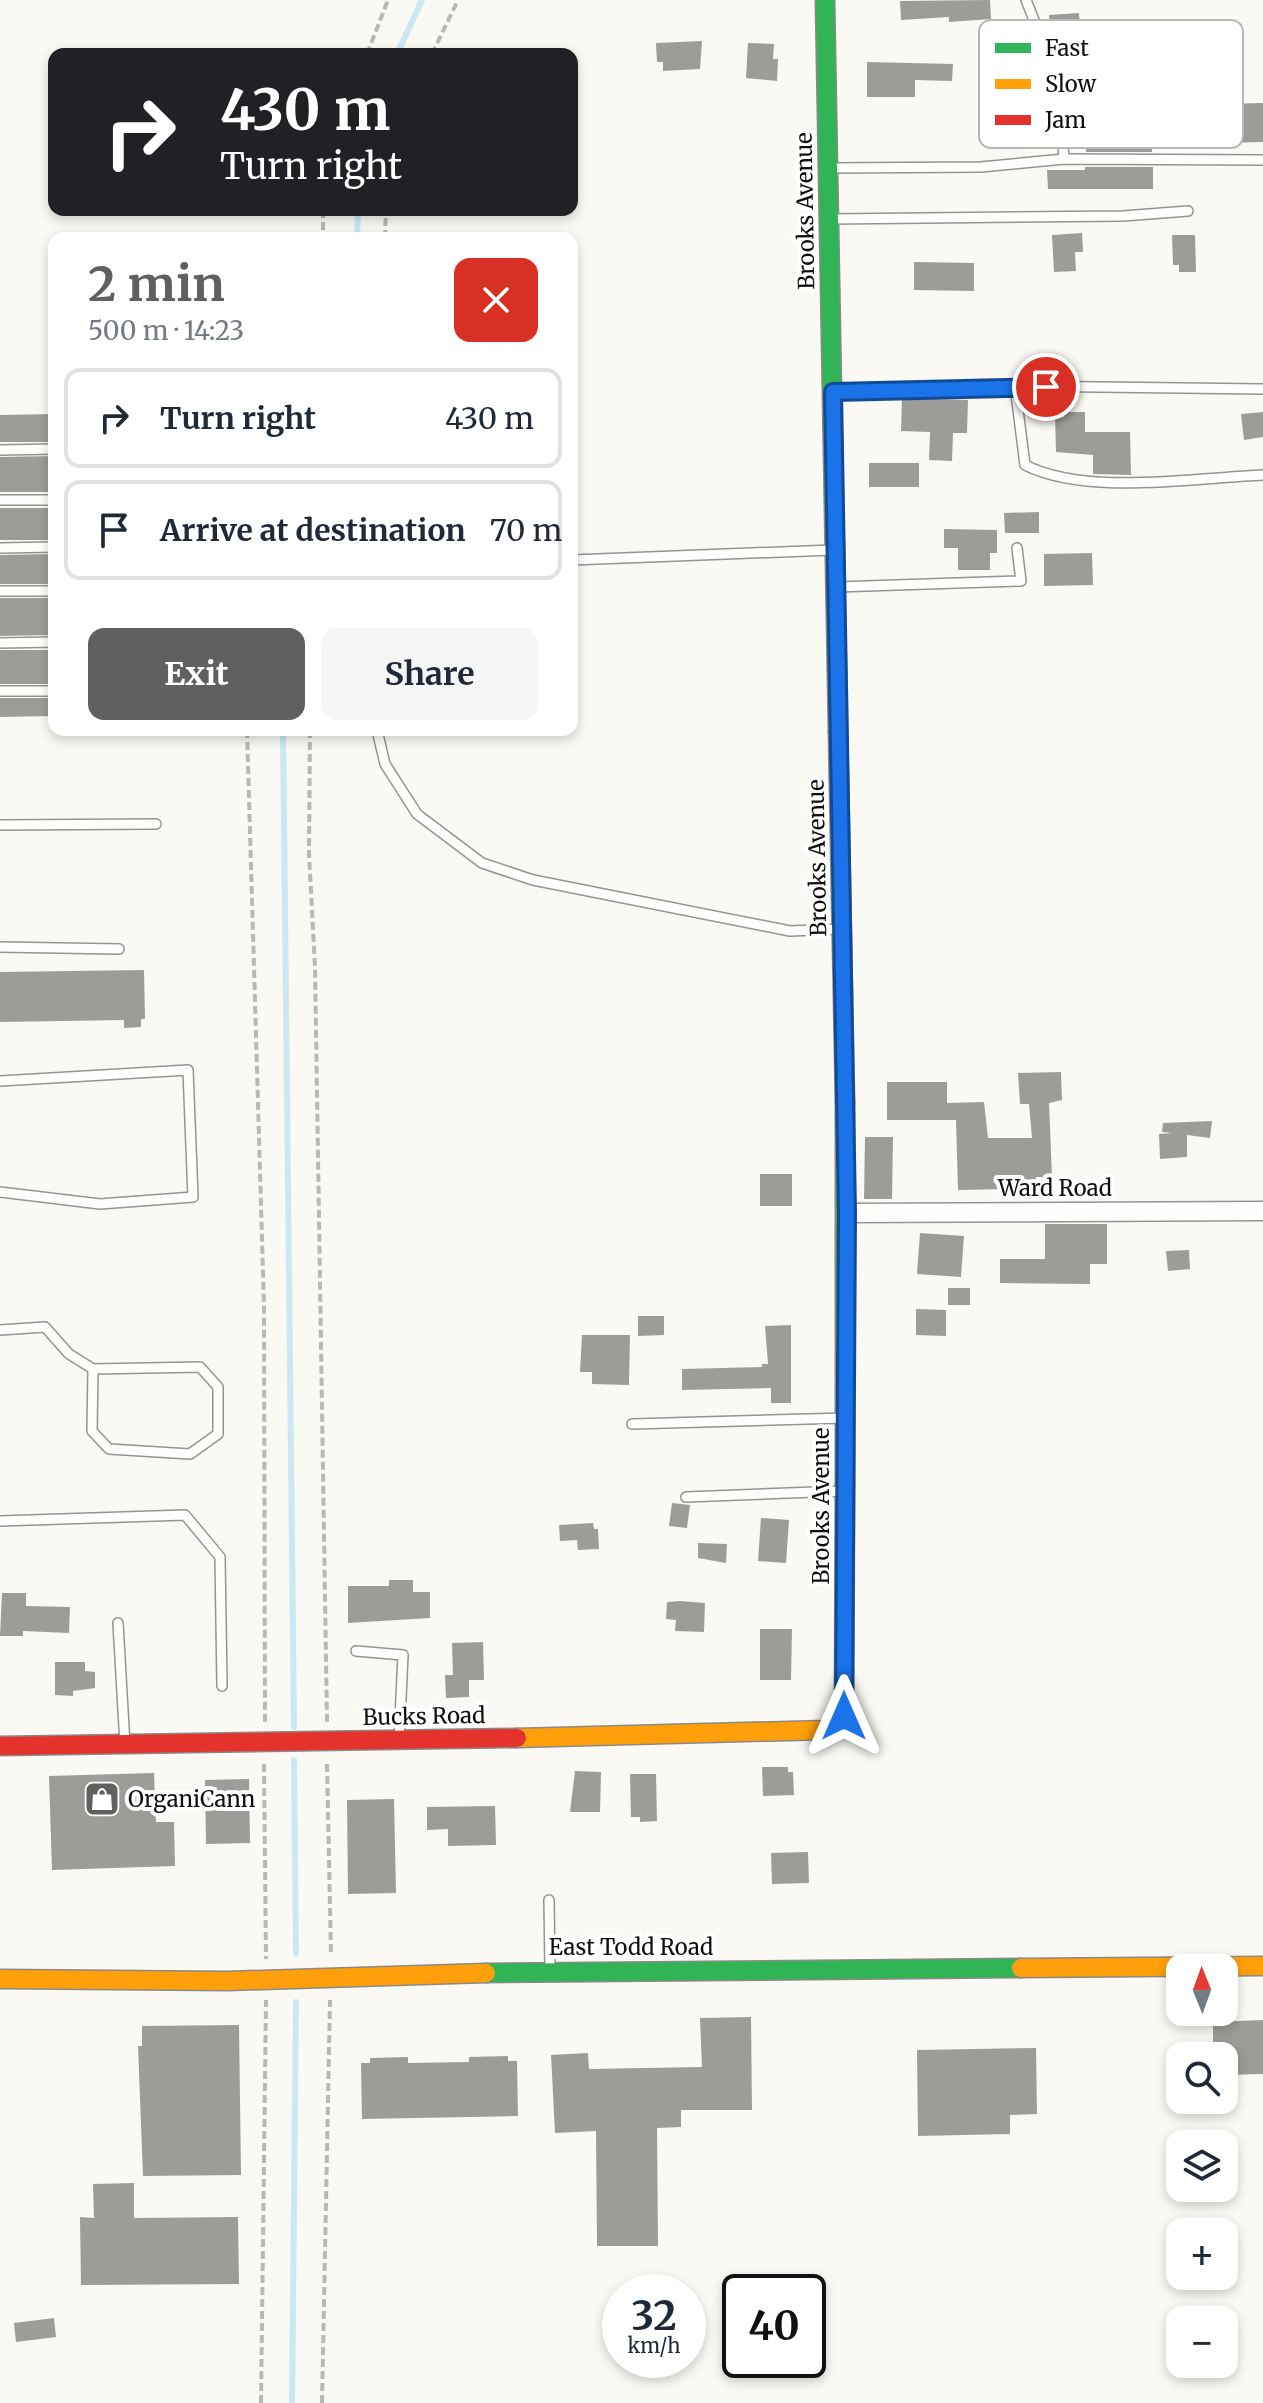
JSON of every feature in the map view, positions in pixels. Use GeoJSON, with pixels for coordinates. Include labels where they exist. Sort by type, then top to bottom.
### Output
{"type":"FeatureCollection","features":[{"type":"Feature","properties":{"kind":"street","name":"Brooks Avenue"},"geometry":{"type":"LineString","coordinates":[[825,0],[847,1213],[844,1716]]}},
{"type":"Feature","properties":{"kind":"street","name":"Ward Road"},"geometry":{"type":"LineString","coordinates":[[847,1213],[1263,1211]]}},
{"type":"Feature","properties":{"kind":"street","name":"Bucks Road"},"geometry":{"type":"LineString","coordinates":[[0,1746],[327,1743],[826,1730],[844,1716]]}},
{"type":"Feature","properties":{"kind":"street","name":"East Todd Road"},"geometry":{"type":"LineString","coordinates":[[0,1979],[267,1980],[550,1972],[1263,1966]]}},
{"type":"Feature","properties":{"kind":"lane"},"geometry":{"type":"LineString","coordinates":[[1026,0],[1034,20]]}},
{"type":"Feature","properties":{"kind":"lane"},"geometry":{"type":"LineString","coordinates":[[1063,148],[1064,159]]}},
{"type":"Feature","properties":{"kind":"lane"},"geometry":{"type":"LineString","coordinates":[[827,168],[981,167],[1064,159],[1263,160]]}},
{"type":"Feature","properties":{"kind":"lane"},"geometry":{"type":"LineString","coordinates":[[830,219],[1123,216],[1188,211]]}},
{"type":"Feature","properties":{"kind":"lane"},"geometry":{"type":"LineString","coordinates":[[833,392],[1015,386],[1263,389]]}},
{"type":"Feature","properties":{"kind":"lane"},"geometry":{"type":"LineString","coordinates":[[1015,386],[1025,465],[1047,476],[1118,481],[1263,475]]}},
{"type":"Feature","properties":{"kind":"lane"},"geometry":{"type":"LineString","coordinates":[[0,450],[48,449]]}},
{"type":"Feature","properties":{"kind":"lane"},"geometry":{"type":"LineString","coordinates":[[0,500],[48,500]]}},
{"type":"Feature","properties":{"kind":"lane"},"geometry":{"type":"LineString","coordinates":[[0,548],[48,547]]}},
{"type":"Feature","properties":{"kind":"lane"},"geometry":{"type":"LineString","coordinates":[[836,587],[1021,581],[1017,548]]}},
{"type":"Feature","properties":{"kind":"lane"},"geometry":{"type":"LineString","coordinates":[[578,560],[835,550]]}},
{"type":"Feature","properties":{"kind":"lane"},"geometry":{"type":"LineString","coordinates":[[0,591],[48,591]]}},
{"type":"Feature","properties":{"kind":"lane"},"geometry":{"type":"LineString","coordinates":[[0,643],[48,642]]}},
{"type":"Feature","properties":{"kind":"lane"},"geometry":{"type":"LineString","coordinates":[[0,691],[48,691]]}},
{"type":"Feature","properties":{"kind":"lane"},"geometry":{"type":"LineString","coordinates":[[378,736],[385,764],[417,814],[482,863],[533,880],[790,931],[842,929]]}},
{"type":"Feature","properties":{"kind":"lane"},"geometry":{"type":"LineString","coordinates":[[0,825],[156,824]]}},
{"type":"Feature","properties":{"kind":"lane"},"geometry":{"type":"LineString","coordinates":[[0,947],[119,949]]}},
{"type":"Feature","properties":{"kind":"lane"},"geometry":{"type":"LineString","coordinates":[[0,1081],[188,1070],[193,1197],[100,1204],[0,1192]]}},
{"type":"Feature","properties":{"kind":"lane"},"geometry":{"type":"LineString","coordinates":[[0,1330],[45,1327],[69,1354],[93,1369],[200,1367],[218,1387],[218,1434],[190,1454],[109,1449],[92,1431],[93,1369]]}},
{"type":"Feature","properties":{"kind":"lane"},"geometry":{"type":"LineString","coordinates":[[632,1424],[846,1418]]}},
{"type":"Feature","properties":{"kind":"lane"},"geometry":{"type":"LineString","coordinates":[[686,1497],[845,1491]]}},
{"type":"Feature","properties":{"kind":"lane"},"geometry":{"type":"LineString","coordinates":[[0,1521],[185,1515],[220,1557],[222,1686]]}},
{"type":"Feature","properties":{"kind":"lane"},"geometry":{"type":"LineString","coordinates":[[118,1623],[125,1745]]}},
{"type":"Feature","properties":{"kind":"lane"},"geometry":{"type":"LineString","coordinates":[[356,1651],[403,1655],[399,1741]]}},
{"type":"Feature","properties":{"kind":"lane"},"geometry":{"type":"LineString","coordinates":[[549,1900],[550,1972]]}},
{"type":"Feature","properties":{"kind":"path"},"geometry":{"type":"LineString","coordinates":[[369,48],[388,0]]}},
{"type":"Feature","properties":{"kind":"path"},"geometry":{"type":"LineString","coordinates":[[435,48],[458,0]]}},
{"type":"Feature","properties":{"kind":"path"},"geometry":{"type":"LineString","coordinates":[[247,736],[264,1307],[267,1623],[264,1744],[267,1980],[261,2403]]}},
{"type":"Feature","properties":{"kind":"path"},"geometry":{"type":"LineString","coordinates":[[310,736],[309,854],[316,982],[331,1978],[322,2403]]}},
{"type":"Feature","properties":{"kind":"building"},"geometry":{"type":"Polygon","coordinates":[[[990,0],[991,19],[949,22],[949,17],[901,20],[900,1],[990,0]]]}},
{"type":"Feature","properties":{"kind":"building"},"geometry":{"type":"Polygon","coordinates":[[[1079,13],[1079,20],[1049,20],[1049,15],[1079,13]]]}},
{"type":"Feature","properties":{"kind":"building"},"geometry":{"type":"Polygon","coordinates":[[[702,41],[700,69],[663,71],[663,62],[657,62],[656,43],[702,41]]]}},
{"type":"Feature","properties":{"kind":"building"},"geometry":{"type":"Polygon","coordinates":[[[748,43],[774,44],[773,59],[778,59],[777,81],[746,78],[748,43]]]}},
{"type":"Feature","properties":{"kind":"building"},"geometry":{"type":"Polygon","coordinates":[[[867,62],[953,64],[952,81],[915,80],[915,97],[867,97],[867,62]]]}},
{"type":"Feature","properties":{"kind":"building"},"geometry":{"type":"Polygon","coordinates":[[[1243,103],[1263,103],[1263,142],[1243,143],[1243,103]]]}},
{"type":"Feature","properties":{"kind":"building"},"geometry":{"type":"Polygon","coordinates":[[[1086,148],[1152,148],[1152,152],[1086,152],[1086,148]]]}},
{"type":"Feature","properties":{"kind":"building"},"geometry":{"type":"Polygon","coordinates":[[[1085,167],[1153,167],[1153,189],[1048,189],[1047,170],[1085,170],[1085,167]]]}},
{"type":"Feature","properties":{"kind":"building"},"geometry":{"type":"Polygon","coordinates":[[[1082,233],[1083,252],[1075,252],[1076,271],[1054,272],[1052,235],[1082,233]]]}},
{"type":"Feature","properties":{"kind":"building"},"geometry":{"type":"Polygon","coordinates":[[[1172,235],[1195,235],[1196,272],[1179,272],[1179,265],[1173,265],[1172,235]]]}},
{"type":"Feature","properties":{"kind":"building"},"geometry":{"type":"Polygon","coordinates":[[[914,262],[974,263],[974,291],[914,290],[914,262]]]}},
{"type":"Feature","properties":{"kind":"building"},"geometry":{"type":"Polygon","coordinates":[[[902,398],[968,400],[967,433],[953,433],[952,461],[929,460],[930,432],[901,431],[902,398]]]}},
{"type":"Feature","properties":{"kind":"building"},"geometry":{"type":"Polygon","coordinates":[[[1064,412],[1085,412],[1085,432],[1130,432],[1131,475],[1093,474],[1093,455],[1056,452],[1055,416],[1064,417],[1064,412]]]}},
{"type":"Feature","properties":{"kind":"building"},"geometry":{"type":"Polygon","coordinates":[[[1263,412],[1263,437],[1244,440],[1241,414],[1263,412]]]}},
{"type":"Feature","properties":{"kind":"building"},"geometry":{"type":"Polygon","coordinates":[[[48,414],[48,442],[0,442],[0,415],[48,414]]]}},
{"type":"Feature","properties":{"kind":"building"},"geometry":{"type":"Polygon","coordinates":[[[48,456],[48,492],[0,492],[0,457],[48,456]]]}},
{"type":"Feature","properties":{"kind":"building"},"geometry":{"type":"Polygon","coordinates":[[[869,463],[919,463],[919,487],[869,487],[869,463]]]}},
{"type":"Feature","properties":{"kind":"building"},"geometry":{"type":"Polygon","coordinates":[[[0,508],[48,508],[48,540],[0,540],[0,508]]]}},
{"type":"Feature","properties":{"kind":"building"},"geometry":{"type":"Polygon","coordinates":[[[1039,512],[1039,533],[1005,533],[1004,513],[1039,512]]]}},
{"type":"Feature","properties":{"kind":"building"},"geometry":{"type":"Polygon","coordinates":[[[944,529],[997,530],[997,553],[990,553],[990,570],[958,570],[958,548],[944,548],[944,529]]]}},
{"type":"Feature","properties":{"kind":"building"},"geometry":{"type":"Polygon","coordinates":[[[1092,553],[1093,585],[1044,586],[1044,554],[1092,553]]]}},
{"type":"Feature","properties":{"kind":"building"},"geometry":{"type":"Polygon","coordinates":[[[48,554],[48,584],[0,584],[0,555],[48,554]]]}},
{"type":"Feature","properties":{"kind":"building"},"geometry":{"type":"Polygon","coordinates":[[[0,598],[48,598],[48,635],[0,636],[0,598]]]}},
{"type":"Feature","properties":{"kind":"building"},"geometry":{"type":"Polygon","coordinates":[[[0,650],[48,650],[48,684],[0,684],[0,650]]]}},
{"type":"Feature","properties":{"kind":"building"},"geometry":{"type":"Polygon","coordinates":[[[0,698],[48,698],[48,716],[0,717],[0,698]]]}},
{"type":"Feature","properties":{"kind":"building"},"geometry":{"type":"Polygon","coordinates":[[[144,970],[145,1019],[141,1019],[141,1027],[124,1028],[124,1020],[0,1022],[0,972],[144,970]]]}},
{"type":"Feature","properties":{"kind":"building"},"geometry":{"type":"Polygon","coordinates":[[[1061,1072],[1062,1100],[1049,1103],[1052,1177],[1036,1177],[1036,1198],[1009,1198],[1009,1189],[958,1190],[956,1120],[887,1120],[887,1082],[947,1082],[947,1103],[984,1102],[988,1138],[1032,1138],[1029,1104],[1020,1104],[1018,1073],[1061,1072]]]}},
{"type":"Feature","properties":{"kind":"building"},"geometry":{"type":"Polygon","coordinates":[[[1212,1121],[1210,1138],[1187,1135],[1187,1157],[1160,1159],[1159,1134],[1172,1133],[1162,1132],[1163,1123],[1212,1121]]]}},
{"type":"Feature","properties":{"kind":"building"},"geometry":{"type":"Polygon","coordinates":[[[865,1137],[893,1137],[892,1199],[864,1199],[865,1137]]]}},
{"type":"Feature","properties":{"kind":"building"},"geometry":{"type":"Polygon","coordinates":[[[760,1174],[792,1174],[792,1206],[760,1206],[760,1174]]]}},
{"type":"Feature","properties":{"kind":"building"},"geometry":{"type":"Polygon","coordinates":[[[1045,1224],[1107,1224],[1107,1264],[1090,1264],[1090,1284],[1000,1283],[1000,1259],[1045,1259],[1045,1224]]]}},
{"type":"Feature","properties":{"kind":"building"},"geometry":{"type":"Polygon","coordinates":[[[920,1233],[964,1236],[961,1277],[917,1274],[920,1233]]]}},
{"type":"Feature","properties":{"kind":"building"},"geometry":{"type":"Polygon","coordinates":[[[1189,1250],[1190,1269],[1168,1271],[1166,1251],[1189,1250]]]}},
{"type":"Feature","properties":{"kind":"building"},"geometry":{"type":"Polygon","coordinates":[[[948,1288],[970,1288],[970,1305],[948,1305],[948,1288]]]}},
{"type":"Feature","properties":{"kind":"building"},"geometry":{"type":"Polygon","coordinates":[[[916,1309],[946,1310],[946,1336],[916,1335],[916,1309]]]}},
{"type":"Feature","properties":{"kind":"building"},"geometry":{"type":"Polygon","coordinates":[[[638,1316],[664,1316],[664,1335],[638,1336],[638,1316]]]}},
{"type":"Feature","properties":{"kind":"building"},"geometry":{"type":"Polygon","coordinates":[[[791,1325],[791,1403],[771,1403],[771,1388],[682,1390],[682,1369],[762,1367],[762,1364],[768,1364],[765,1326],[791,1325]]]}},
{"type":"Feature","properties":{"kind":"building"},"geometry":{"type":"Polygon","coordinates":[[[582,1335],[630,1335],[629,1385],[592,1384],[592,1372],[580,1372],[582,1335]]]}},
{"type":"Feature","properties":{"kind":"building"},"geometry":{"type":"Polygon","coordinates":[[[672,1503],[690,1505],[687,1528],[669,1526],[672,1503]]]}},
{"type":"Feature","properties":{"kind":"building"},"geometry":{"type":"Polygon","coordinates":[[[761,1518],[789,1520],[786,1563],[758,1561],[761,1518]]]}},
{"type":"Feature","properties":{"kind":"building"},"geometry":{"type":"Polygon","coordinates":[[[593,1523],[594,1529],[598,1529],[599,1549],[578,1550],[577,1540],[560,1541],[559,1525],[593,1523]]]}},
{"type":"Feature","properties":{"kind":"building"},"geometry":{"type":"Polygon","coordinates":[[[698,1543],[727,1544],[726,1563],[698,1558],[698,1543]]]}},
{"type":"Feature","properties":{"kind":"building"},"geometry":{"type":"Polygon","coordinates":[[[389,1580],[413,1580],[413,1592],[430,1592],[430,1618],[348,1623],[348,1586],[389,1586],[389,1580]]]}},
{"type":"Feature","properties":{"kind":"building"},"geometry":{"type":"Polygon","coordinates":[[[2,1593],[26,1593],[26,1606],[70,1607],[69,1633],[23,1631],[23,1636],[0,1636],[2,1593]]]}},
{"type":"Feature","properties":{"kind":"building"},"geometry":{"type":"Polygon","coordinates":[[[667,1602],[705,1603],[704,1632],[675,1631],[676,1620],[666,1619],[667,1602]]]}},
{"type":"Feature","properties":{"kind":"building"},"geometry":{"type":"Polygon","coordinates":[[[760,1629],[792,1629],[791,1680],[760,1680],[760,1629]]]}},
{"type":"Feature","properties":{"kind":"building"},"geometry":{"type":"Polygon","coordinates":[[[483,1642],[484,1680],[469,1680],[469,1697],[446,1698],[445,1675],[453,1675],[452,1643],[483,1642]]]}},
{"type":"Feature","properties":{"kind":"building"},"geometry":{"type":"Polygon","coordinates":[[[55,1662],[85,1662],[85,1671],[95,1672],[95,1688],[73,1691],[73,1696],[55,1695],[55,1662]]]}},
{"type":"Feature","properties":{"kind":"building"},"geometry":{"type":"Polygon","coordinates":[[[762,1767],[788,1767],[788,1772],[793,1772],[794,1795],[763,1796],[762,1767]]]}},
{"type":"Feature","properties":{"kind":"building"},"geometry":{"type":"Polygon","coordinates":[[[575,1771],[601,1772],[600,1812],[570,1812],[575,1771]]]}},
{"type":"Feature","properties":{"kind":"building","name":"OrganiCann"},"geometry":{"type":"Polygon","coordinates":[[[154,1773],[156,1822],[174,1822],[175,1866],[52,1870],[49,1776],[154,1773]]]}},
{"type":"Feature","properties":{"kind":"building"},"geometry":{"type":"Polygon","coordinates":[[[630,1774],[656,1774],[657,1821],[640,1822],[640,1817],[631,1817],[630,1774]]]}},
{"type":"Feature","properties":{"kind":"building"},"geometry":{"type":"Polygon","coordinates":[[[249,1779],[250,1843],[206,1844],[205,1780],[249,1779]]]}},
{"type":"Feature","properties":{"kind":"building"},"geometry":{"type":"Polygon","coordinates":[[[394,1799],[396,1893],[348,1894],[347,1800],[394,1799]]]}},
{"type":"Feature","properties":{"kind":"building"},"geometry":{"type":"Polygon","coordinates":[[[495,1806],[496,1845],[448,1846],[448,1829],[427,1830],[427,1807],[495,1806]]]}},
{"type":"Feature","properties":{"kind":"building"},"geometry":{"type":"Polygon","coordinates":[[[808,1852],[809,1883],[772,1884],[771,1853],[808,1852]]]}},
{"type":"Feature","properties":{"kind":"building"},"geometry":{"type":"Polygon","coordinates":[[[751,2017],[752,2110],[681,2110],[681,2127],[657,2128],[658,2246],[597,2246],[596,2131],[555,2133],[551,2055],[588,2053],[589,2069],[702,2067],[700,2018],[751,2017]]]}},
{"type":"Feature","properties":{"kind":"building"},"geometry":{"type":"Polygon","coordinates":[[[1263,2020],[1263,2074],[1238,2075],[1238,2042],[1213,2042],[1213,2026],[1238,2026],[1238,2021],[1263,2020]]]}},
{"type":"Feature","properties":{"kind":"building"},"geometry":{"type":"Polygon","coordinates":[[[239,2025],[241,2175],[143,2176],[138,2046],[142,2046],[142,2026],[239,2025]]]}},
{"type":"Feature","properties":{"kind":"building"},"geometry":{"type":"Polygon","coordinates":[[[1036,2048],[1037,2114],[1010,2115],[1010,2134],[918,2136],[917,2050],[1036,2048]]]}},
{"type":"Feature","properties":{"kind":"building"},"geometry":{"type":"Polygon","coordinates":[[[508,2056],[508,2061],[517,2061],[518,2116],[362,2119],[361,2063],[370,2063],[370,2058],[408,2057],[408,2063],[469,2062],[469,2057],[508,2056]]]}},
{"type":"Feature","properties":{"kind":"building"},"geometry":{"type":"Polygon","coordinates":[[[134,2183],[134,2218],[238,2217],[239,2284],[81,2285],[80,2217],[94,2218],[93,2184],[134,2183]]]}},
{"type":"Feature","properties":{"kind":"building"},"geometry":{"type":"Polygon","coordinates":[[[54,2318],[56,2337],[16,2342],[14,2323],[54,2318]]]}},
{"type":"Feature","properties":{"kind":"waterway"},"geometry":{"type":"LineString","coordinates":[[400,48],[422,0]]}},
{"type":"Feature","properties":{"kind":"waterway"},"geometry":{"type":"LineString","coordinates":[[357,232],[358,216]]}},
{"type":"Feature","properties":{"kind":"waterway"},"geometry":{"type":"LineString","coordinates":[[283,736],[294,1727]]}},
{"type":"Feature","properties":{"kind":"waterway"},"geometry":{"type":"LineString","coordinates":[[294,1760],[296,1954]]}},
{"type":"Feature","properties":{"kind":"waterway"},"geometry":{"type":"LineString","coordinates":[[292,2403],[296,2002]]}},
{"type":"Feature","properties":{"kind":"traffic: fast"},"geometry":{"type":"LineString","coordinates":[[825,0],[838,732]]}},
{"type":"Feature","properties":{"kind":"traffic: fast"},"geometry":{"type":"LineString","coordinates":[[845,1102],[845,1486]]}},
{"type":"Feature","properties":{"kind":"traffic: fast"},"geometry":{"type":"LineString","coordinates":[[486,1973],[1021,1968]]}},
{"type":"Feature","properties":{"kind":"traffic: slow"},"geometry":{"type":"LineString","coordinates":[[517,1738],[826,1730],[844,1716],[845,1486]]}},
{"type":"Feature","properties":{"kind":"traffic: slow"},"geometry":{"type":"LineString","coordinates":[[1021,1968],[1263,1966]]}},
{"type":"Feature","properties":{"kind":"traffic: slow"},"geometry":{"type":"LineString","coordinates":[[0,1979],[227,1981],[486,1973]]}},
{"type":"Feature","properties":{"kind":"traffic: jam"},"geometry":{"type":"LineString","coordinates":[[838,732],[845,1102]]}},
{"type":"Feature","properties":{"kind":"traffic: jam"},"geometry":{"type":"LineString","coordinates":[[0,1746],[517,1738]]}},
{"type":"Feature","properties":{"kind":"place","name":"OrganiCann"},"geometry":{"type":"Point","coordinates":[102,1799]}},
{"type":"Feature","properties":{"kind":"route"},"geometry":{"type":"LineString","coordinates":[[844,1716],[847,1213],[833,392],[1046,387]]}}]}
